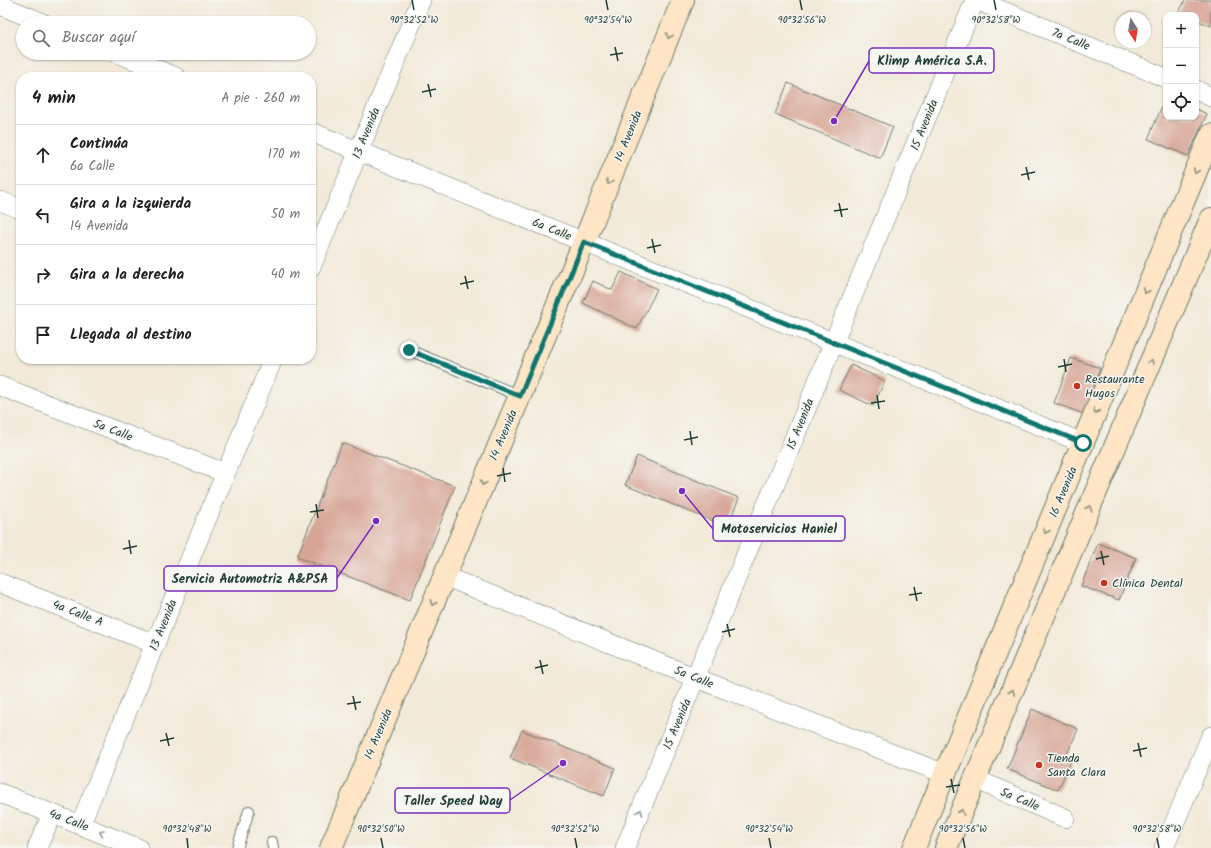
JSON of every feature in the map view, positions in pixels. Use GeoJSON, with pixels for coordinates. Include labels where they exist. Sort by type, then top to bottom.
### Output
{"type":"FeatureCollection","features":[{"type":"Feature","properties":{"kind":"main road","name":"14 Avenida"},"geometry":{"type":"LineString","coordinates":[[331,848],[584,242],[683,0]]}},
{"type":"Feature","properties":{"kind":"main road","name":"16 Avenida"},"geometry":{"type":"LineString","coordinates":[[914,848],[1211,135]]}},
{"type":"Feature","properties":{"kind":"main road"},"geometry":{"type":"LineString","coordinates":[[946,848],[1211,219]]}},
{"type":"Feature","properties":{"kind":"street","name":"13 Avenida"},"geometry":{"type":"LineString","coordinates":[[316,255],[421,0]]}},
{"type":"Feature","properties":{"kind":"street","name":"7a Calle"},"geometry":{"type":"LineString","coordinates":[[976,0],[1163,77]]}},
{"type":"Feature","properties":{"kind":"street","name":"15 Avenida"},"geometry":{"type":"LineString","coordinates":[[625,848],[976,0]]}},
{"type":"Feature","properties":{"kind":"street"},"geometry":{"type":"LineString","coordinates":[[0,6],[25,16]]}},
{"type":"Feature","properties":{"kind":"street"},"geometry":{"type":"LineString","coordinates":[[134,60],[164,72]]}},
{"type":"Feature","properties":{"kind":"street"},"geometry":{"type":"LineString","coordinates":[[1199,91],[1211,97]]}},
{"type":"Feature","properties":{"kind":"street","name":"6a Calle"},"geometry":{"type":"LineString","coordinates":[[316,134],[1083,443]]}},
{"type":"Feature","properties":{"kind":"street"},"geometry":{"type":"LineString","coordinates":[[0,201],[16,207]]}},
{"type":"Feature","properties":{"kind":"street","name":"13 Avenida"},"geometry":{"type":"LineString","coordinates":[[80,825],[271,364]]}},
{"type":"Feature","properties":{"kind":"street","name":"5a Calle"},"geometry":{"type":"LineString","coordinates":[[0,386],[225,473]]}},
{"type":"Feature","properties":{"kind":"street","name":"5a Calle"},"geometry":{"type":"LineString","coordinates":[[444,576],[696,678],[945,774]]}},
{"type":"Feature","properties":{"kind":"street","name":"4a Calle A"},"geometry":{"type":"LineString","coordinates":[[0,583],[155,644]]}},
{"type":"Feature","properties":{"kind":"street"},"geometry":{"type":"LineString","coordinates":[[1164,848],[1211,736]]}},
{"type":"Feature","properties":{"kind":"street","name":"5a Calle"},"geometry":{"type":"LineString","coordinates":[[975,779],[1065,818]]}},
{"type":"Feature","properties":{"kind":"street","name":"4a Calle"},"geometry":{"type":"LineString","coordinates":[[0,793],[138,848]]}},
{"type":"Feature","properties":{"kind":"street"},"geometry":{"type":"LineString","coordinates":[[37,848],[52,814]]}},
{"type":"Feature","properties":{"kind":"lane"},"geometry":{"type":"LineString","coordinates":[[409,350],[520,396]]}},
{"type":"Feature","properties":{"kind":"lane"},"geometry":{"type":"LineString","coordinates":[[237,848],[249,811]]}},
{"type":"Feature","properties":{"kind":"building"},"geometry":{"type":"Polygon","coordinates":[[[1185,0],[1211,0],[1211,26],[1199,21],[1199,12],[1179,12],[1185,0]]]}},
{"type":"Feature","properties":{"kind":"building"},"geometry":{"type":"Polygon","coordinates":[[[788,83],[893,127],[880,158],[775,114],[788,83]]]}},
{"type":"Feature","properties":{"kind":"building"},"geometry":{"type":"Polygon","coordinates":[[[1163,104],[1163,120],[1199,120],[1199,110],[1207,114],[1188,156],[1148,139],[1163,104]]]}},
{"type":"Feature","properties":{"kind":"building"},"geometry":{"type":"Polygon","coordinates":[[[621,272],[657,289],[637,329],[583,303],[593,281],[612,290],[621,272]]]}},
{"type":"Feature","properties":{"kind":"building","name":"Restaurante Hugos"},"geometry":{"type":"Polygon","coordinates":[[[1071,358],[1100,368],[1084,414],[1054,403],[1071,358]]]}},
{"type":"Feature","properties":{"kind":"building"},"geometry":{"type":"Polygon","coordinates":[[[851,365],[885,381],[873,406],[839,390],[851,365]]]}},
{"type":"Feature","properties":{"kind":"building"},"geometry":{"type":"Polygon","coordinates":[[[342,443],[455,486],[410,600],[297,557],[342,443]]]}},
{"type":"Feature","properties":{"kind":"building"},"geometry":{"type":"Polygon","coordinates":[[[637,456],[739,498],[727,527],[625,485],[637,456]]]}},
{"type":"Feature","properties":{"kind":"building"},"geometry":{"type":"Polygon","coordinates":[[[1098,543],[1136,558],[1119,600],[1081,586],[1098,543]]]}},
{"type":"Feature","properties":{"kind":"building"},"geometry":{"type":"Polygon","coordinates":[[[1032,709],[1078,729],[1065,759],[1071,761],[1058,790],[1007,769],[1032,709]]]}},
{"type":"Feature","properties":{"kind":"building"},"geometry":{"type":"Polygon","coordinates":[[[522,730],[615,768],[604,796],[510,758],[522,730]]]}},
{"type":"Feature","properties":{"kind":"place","name":"Klimp América S.A."},"geometry":{"type":"Point","coordinates":[834,121]}},
{"type":"Feature","properties":{"kind":"place","name":"Restaurante Hugos"},"geometry":{"type":"Point","coordinates":[1077,386]}},
{"type":"Feature","properties":{"kind":"place","name":"Motoservicios Haniel"},"geometry":{"type":"Point","coordinates":[682,491]}},
{"type":"Feature","properties":{"kind":"place","name":"Servicio Automotriz A&PSA"},"geometry":{"type":"Point","coordinates":[376,521]}},
{"type":"Feature","properties":{"kind":"place","name":"Clínica Dental"},"geometry":{"type":"Point","coordinates":[1104,583]}},
{"type":"Feature","properties":{"kind":"place","name":"Taller Speed Way"},"geometry":{"type":"Point","coordinates":[563,763]}},
{"type":"Feature","properties":{"kind":"place","name":"Tienda Santa Clara"},"geometry":{"type":"Point","coordinates":[1039,765]}},
{"type":"Feature","properties":{"kind":"route"},"geometry":{"type":"LineString","coordinates":[[409,350],[520,396],[584,242],[1083,443]]}}]}
